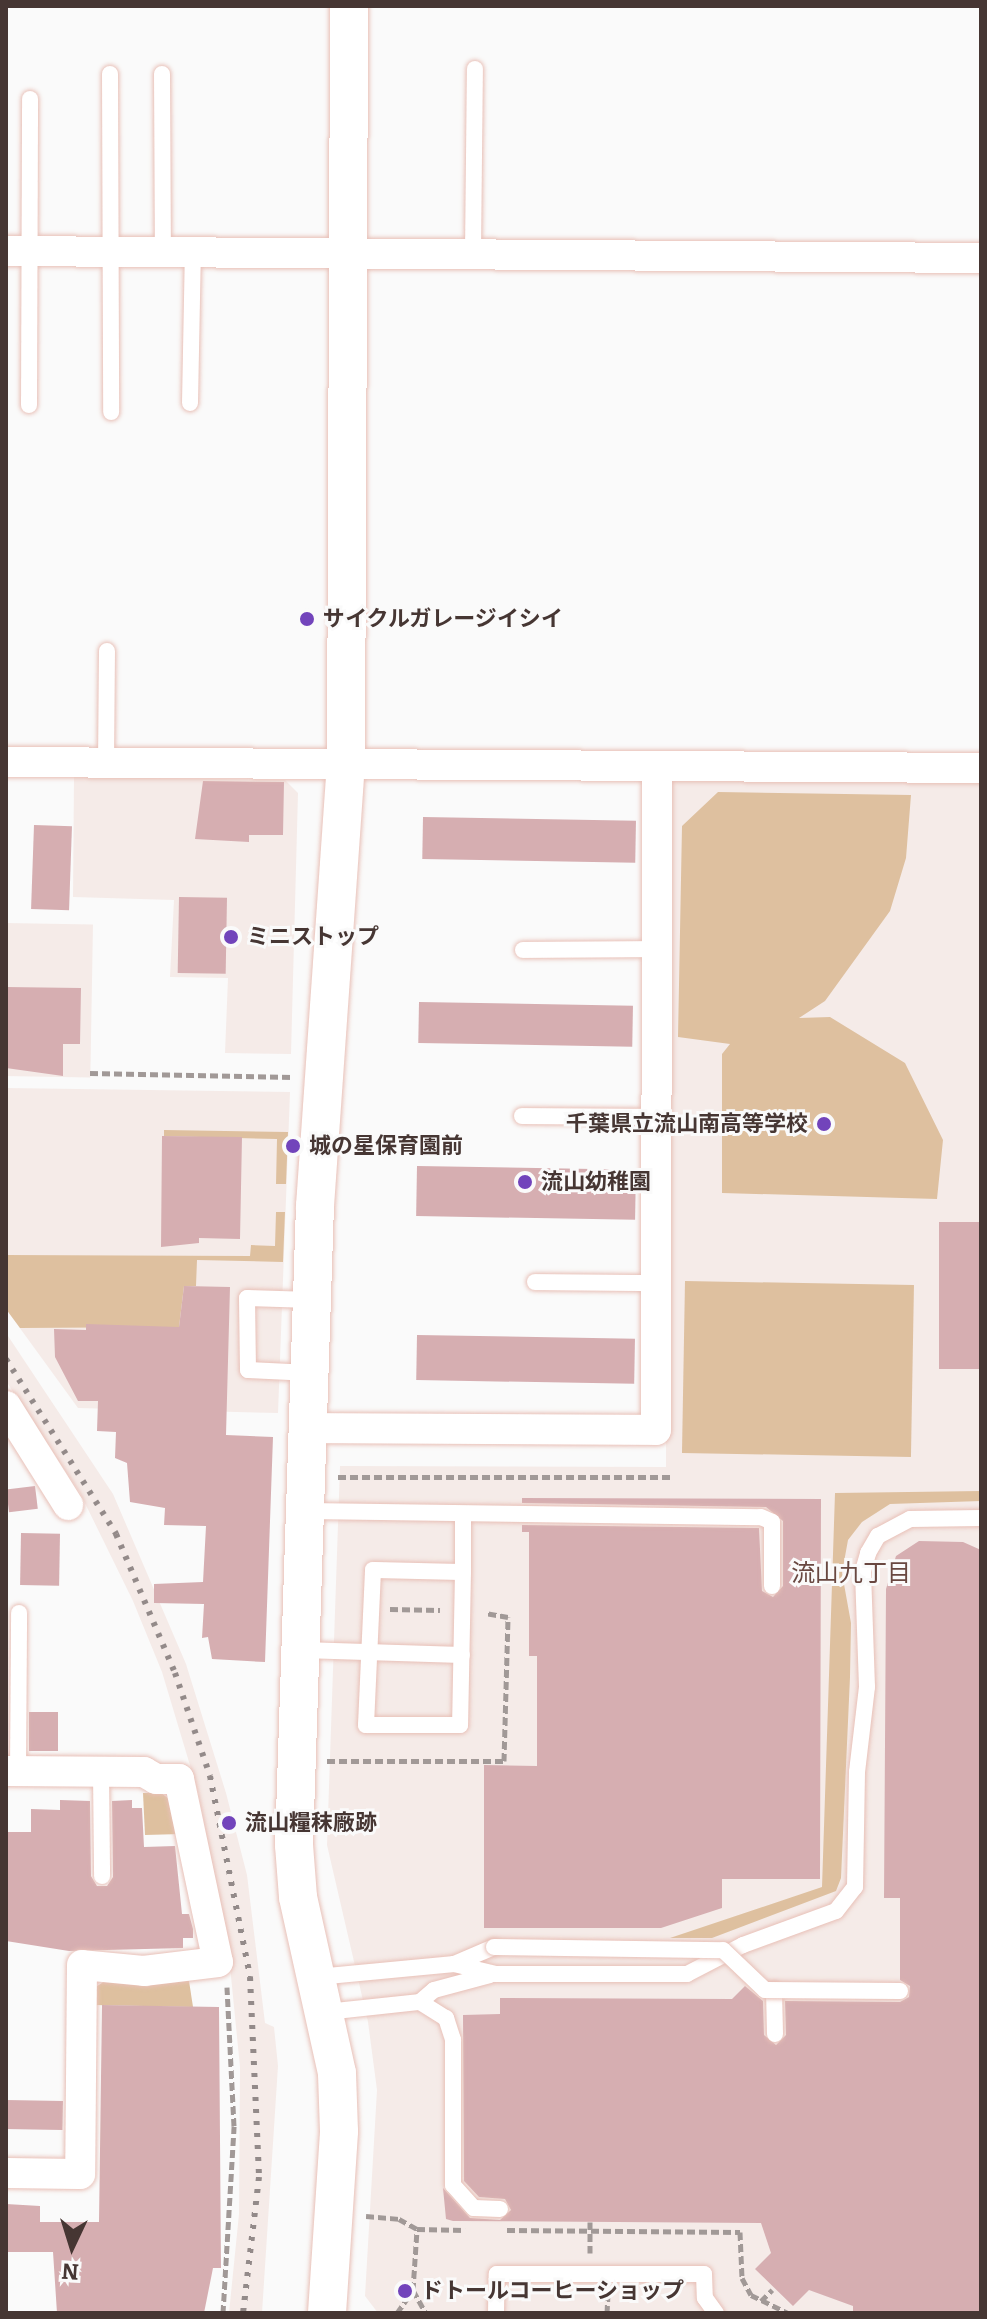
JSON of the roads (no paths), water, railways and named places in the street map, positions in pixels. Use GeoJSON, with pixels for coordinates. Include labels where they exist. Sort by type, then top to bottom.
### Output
{"type":"FeatureCollection","features":[{"type":"Feature","properties":{"kind":"street"},"geometry":{"type":"LineString","coordinates":[[327,2313],[339,2131],[337,2073],[298,1897],[294,1845],[324,1053],[346,766],[349,6]]}},
{"type":"Feature","properties":{"kind":"street"},"geometry":{"type":"LineString","coordinates":[[18,251],[981,258]]}},
{"type":"Feature","properties":{"kind":"street"},"geometry":{"type":"LineString","coordinates":[[6,762],[981,768]]}},
{"type":"Feature","properties":{"kind":"street"},"geometry":{"type":"LineString","coordinates":[[311,1428],[656,1430],[657,766]]}},
{"type":"Feature","properties":{"kind":"street"},"geometry":{"type":"LineString","coordinates":[[6,1406],[68,1505]]}},
{"type":"Feature","properties":{"kind":"street"},"geometry":{"type":"LineString","coordinates":[[6,2173],[80,2174],[82,1965],[144,1971],[218,1962],[179,1779],[101,1772],[12,1771]]}},
{"type":"Feature","properties":{"kind":"lane"},"geometry":{"type":"LineString","coordinates":[[473,252],[475,69]]}},
{"type":"Feature","properties":{"kind":"lane"},"geometry":{"type":"LineString","coordinates":[[110,74],[111,412]]}},
{"type":"Feature","properties":{"kind":"lane"},"geometry":{"type":"LineString","coordinates":[[162,74],[190,403]]}},
{"type":"Feature","properties":{"kind":"lane"},"geometry":{"type":"LineString","coordinates":[[29,405],[18,251],[30,99]]}},
{"type":"Feature","properties":{"kind":"lane"},"geometry":{"type":"LineString","coordinates":[[106,764],[107,651]]}},
{"type":"Feature","properties":{"kind":"lane"},"geometry":{"type":"LineString","coordinates":[[523,950],[657,949]]}},
{"type":"Feature","properties":{"kind":"lane"},"geometry":{"type":"LineString","coordinates":[[522,1116],[656,1117]]}},
{"type":"Feature","properties":{"kind":"lane"},"geometry":{"type":"LineString","coordinates":[[535,1282],[657,1283]]}},
{"type":"Feature","properties":{"kind":"lane"},"geometry":{"type":"LineString","coordinates":[[313,1373],[248,1370],[247,1298],[314,1300]]}},
{"type":"Feature","properties":{"kind":"lane"},"geometry":{"type":"LineString","coordinates":[[308,1511],[761,1517],[772,1522],[772,1586]]}},
{"type":"Feature","properties":{"kind":"lane"},"geometry":{"type":"LineString","coordinates":[[463,1514],[463,1572],[462,1655],[460,1725],[366,1725],[373,1570],[463,1572]]}},
{"type":"Feature","properties":{"kind":"lane"},"geometry":{"type":"LineString","coordinates":[[454,1964],[496,1974],[687,1974],[845,1904],[856,1876],[857,1772],[867,1687],[863,1571],[868,1553],[878,1536],[910,1519],[981,1518]]}},
{"type":"Feature","properties":{"kind":"lane"},"geometry":{"type":"LineString","coordinates":[[12,1771],[19,1613]]}},
{"type":"Feature","properties":{"kind":"lane"},"geometry":{"type":"LineString","coordinates":[[302,1650],[462,1655]]}},
{"type":"Feature","properties":{"kind":"lane"},"geometry":{"type":"LineString","coordinates":[[101,1772],[102,1876]]}},
{"type":"Feature","properties":{"kind":"lane"},"geometry":{"type":"LineString","coordinates":[[322,1995],[454,1964],[494,1947],[723,1950],[765,1990],[900,1991]]}},
{"type":"Feature","properties":{"kind":"lane"},"geometry":{"type":"LineString","coordinates":[[420,2002],[434,1990],[496,1974]]}},
{"type":"Feature","properties":{"kind":"lane"},"geometry":{"type":"LineString","coordinates":[[774,1990],[775,2034]]}},
{"type":"Feature","properties":{"kind":"lane"},"geometry":{"type":"LineString","coordinates":[[322,1995],[420,2002],[446,2018],[453,2040],[453,2185],[474,2208],[500,2209]]}},
{"type":"Feature","properties":{"kind":"lane"},"geometry":{"type":"LineString","coordinates":[[496,2313],[497,2274],[704,2274],[705,2298],[716,2313]]}},
{"type":"Feature","properties":{"kind":"railway"},"geometry":{"type":"LineString","coordinates":[[6,1359],[116,1534],[175,1673],[210,1776],[250,1977],[259,2177],[243,2313]]}},
{"type":"Feature","properties":{"kind":"place","name":"サイクルガレージイシイ"},"geometry":{"type":"Point","coordinates":[307,619]}},
{"type":"Feature","properties":{"kind":"place","name":"ミニストップ"},"geometry":{"type":"Point","coordinates":[231,937]}},
{"type":"Feature","properties":{"kind":"place","name":"千葉県立流山南高等学校"},"geometry":{"type":"Point","coordinates":[824,1124]}},
{"type":"Feature","properties":{"kind":"place","name":"城の星保育園前"},"geometry":{"type":"Point","coordinates":[293,1146]}},
{"type":"Feature","properties":{"kind":"place","name":"流山幼稚園"},"geometry":{"type":"Point","coordinates":[525,1182]}},
{"type":"Feature","properties":{"kind":"place","name":"流山糧秣廠跡"},"geometry":{"type":"Point","coordinates":[229,1823]}},
{"type":"Feature","properties":{"kind":"place","name":"ドトールコーヒーショップ"},"geometry":{"type":"Point","coordinates":[405,2291]}},
{"type":"Feature","properties":{"kind":"district","name":"流山九丁目"},"geometry":{"type":"Point","coordinates":[851,1574]}}]}
